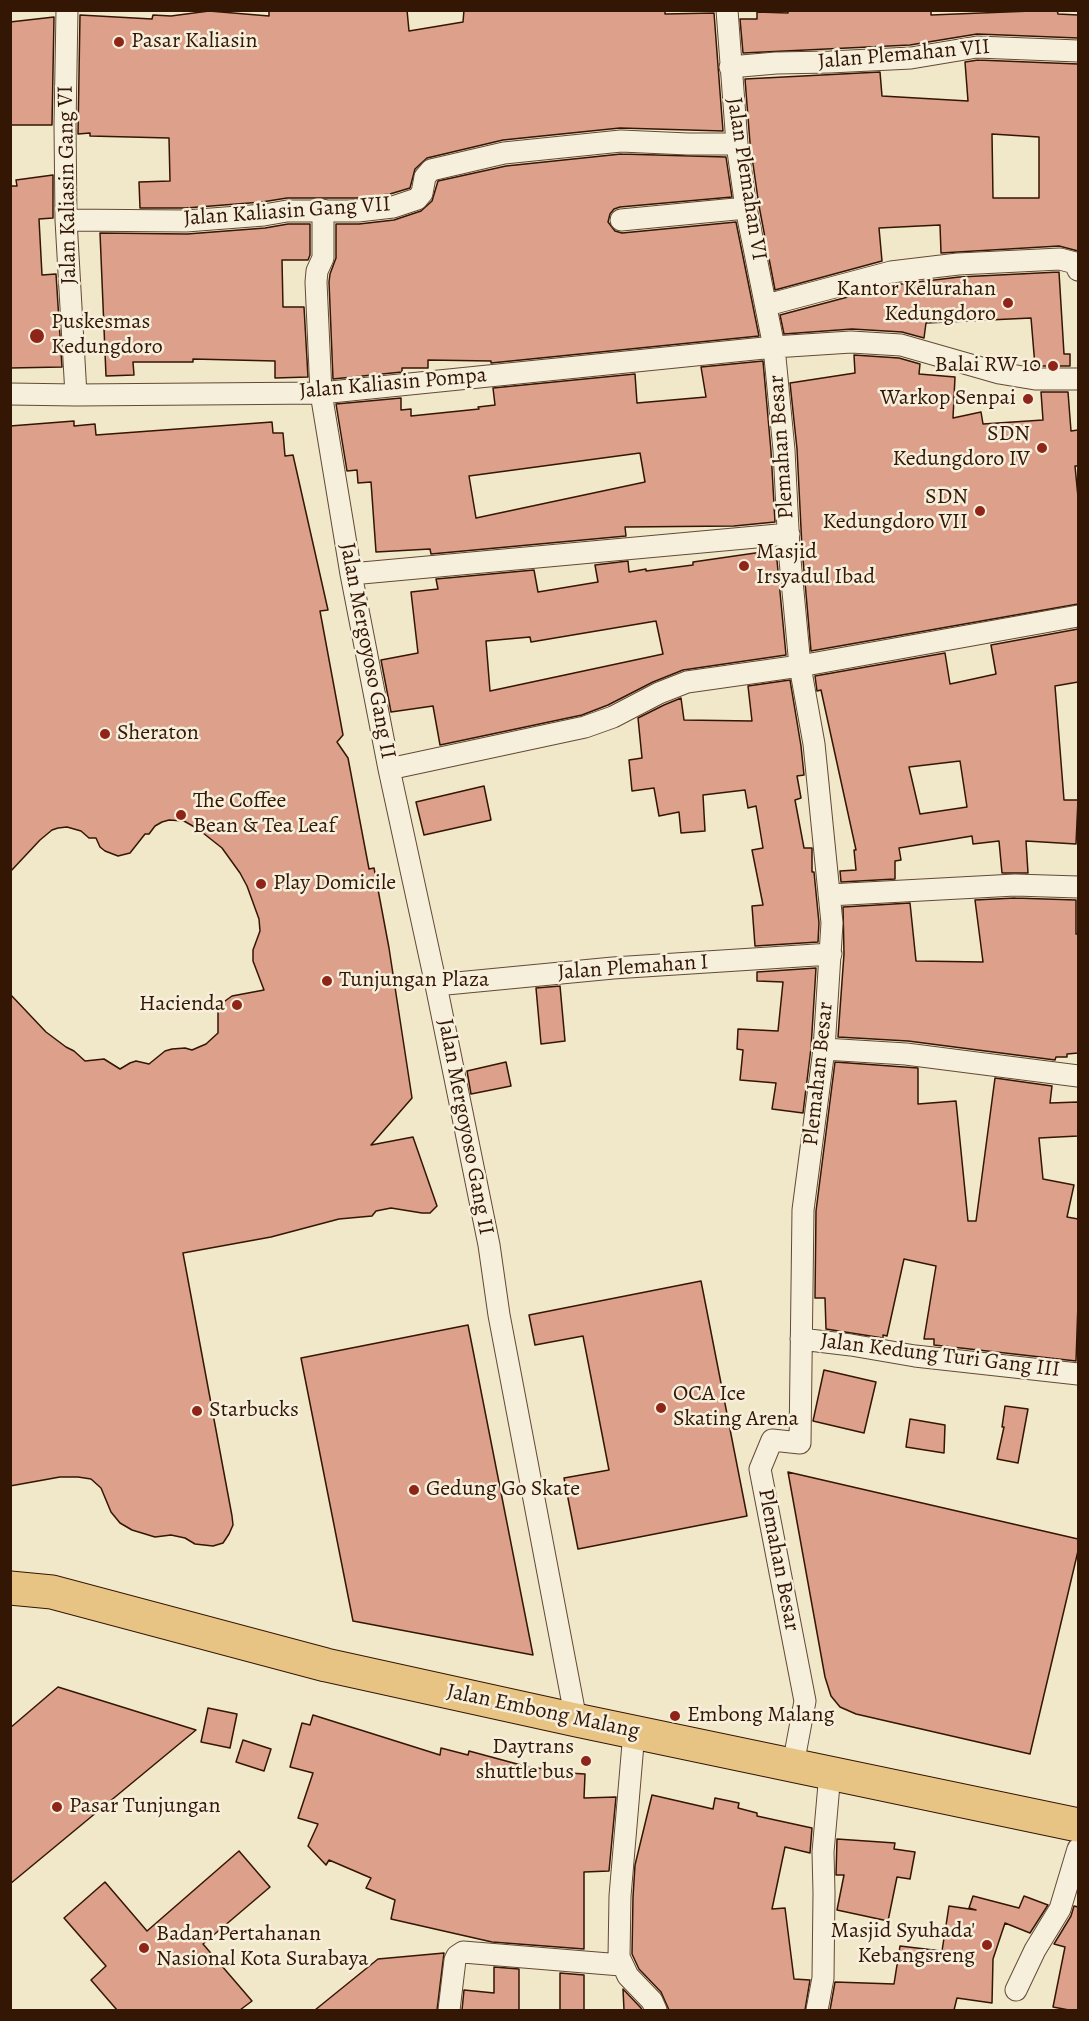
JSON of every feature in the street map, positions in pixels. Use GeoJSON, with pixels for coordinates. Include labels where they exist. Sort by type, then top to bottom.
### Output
{"type":"FeatureCollection","features":[{"type":"Feature","properties":{"kind":"main road","name":"Jalan Embong Malang"},"geometry":{"type":"LineString","coordinates":[[10,1588],[52,1592],[326,1665],[1078,1825]]}},
{"type":"Feature","properties":{"kind":"street","name":"Jalan Kaliasin Gang VI"},"geometry":{"type":"LineString","coordinates":[[67,10],[66,220],[76,395]]}},
{"type":"Feature","properties":{"kind":"street","name":"Jalan Plemahan VI"},"geometry":{"type":"LineString","coordinates":[[727,10],[737,144],[746,208],[774,347]]}},
{"type":"Feature","properties":{"kind":"street","name":"Jalan Plemahan VII"},"geometry":{"type":"LineString","coordinates":[[730,67],[911,58],[977,47],[1078,51]]}},
{"type":"Feature","properties":{"kind":"street","name":"Jalan Kaliasin Gang VII"},"geometry":{"type":"LineString","coordinates":[[66,220],[186,221],[287,211],[358,211],[393,207],[420,196],[425,177],[431,170],[504,153],[621,141],[737,144]]}},
{"type":"Feature","properties":{"kind":"street"},"geometry":{"type":"LineString","coordinates":[[621,220],[746,208]]}},
{"type":"Feature","properties":{"kind":"street","name":"Jalan Mergoyoso Gang II"},"geometry":{"type":"LineString","coordinates":[[323,210],[323,258],[317,271],[316,282],[321,393],[351,574],[389,769],[489,1245],[499,1315],[576,1720]]}},
{"type":"Feature","properties":{"kind":"street"},"geometry":{"type":"LineString","coordinates":[[767,305],[891,272],[958,264],[1060,259],[1075,263],[1078,270]]}},
{"type":"Feature","properties":{"kind":"street","name":"Jalan Kaliasin Pompa"},"geometry":{"type":"LineString","coordinates":[[10,394],[321,393],[774,347],[850,342],[901,345],[999,373],[1035,379],[1078,379]]}},
{"type":"Feature","properties":{"kind":"street","name":"Plemahan Besar"},"geometry":{"type":"LineString","coordinates":[[774,347],[800,666],[814,744],[832,923],[824,1049],[803,1210],[800,1443],[772,1440],[760,1469],[805,1701],[793,1765]]}},
{"type":"Feature","properties":{"kind":"street"},"geometry":{"type":"LineString","coordinates":[[351,574],[789,534]]}},
{"type":"Feature","properties":{"kind":"street"},"geometry":{"type":"LineString","coordinates":[[389,769],[585,727],[613,717],[659,693],[687,682],[800,666],[1078,616]]}},
{"type":"Feature","properties":{"kind":"street"},"geometry":{"type":"LineString","coordinates":[[829,895],[1015,885],[1078,887]]}},
{"type":"Feature","properties":{"kind":"street","name":"Jalan Plemahan I"},"geometry":{"type":"LineString","coordinates":[[436,985],[613,968],[831,954]]}},
{"type":"Feature","properties":{"kind":"street"},"geometry":{"type":"LineString","coordinates":[[824,1049],[906,1054],[1078,1077]]}},
{"type":"Feature","properties":{"kind":"street","name":"Jalan Kedung Turi Gang III"},"geometry":{"type":"LineString","coordinates":[[801,1339],[915,1356],[1078,1374]]}},
{"type":"Feature","properties":{"kind":"street"},"geometry":{"type":"LineString","coordinates":[[634,1732],[620,1896],[619,1957],[628,1976],[652,2001],[656,2010]]}},
{"type":"Feature","properties":{"kind":"street"},"geometry":{"type":"LineString","coordinates":[[817,2010],[822,1978],[823,1852],[830,1773]]}},
{"type":"Feature","properties":{"kind":"street"},"geometry":{"type":"LineString","coordinates":[[1016,1990],[1035,1950],[1060,1909],[1078,1849]]}},
{"type":"Feature","properties":{"kind":"street"},"geometry":{"type":"LineString","coordinates":[[449,2010],[453,1965],[457,1956],[463,1952],[621,1965]]}},
{"type":"Feature","properties":{"kind":"building"},"geometry":{"type":"Polygon","coordinates":[[[269,10],[407,10],[409,31],[463,22],[464,10],[665,10],[665,14],[714,13],[723,131],[620,128],[503,140],[427,158],[415,169],[410,188],[390,194],[357,198],[287,198],[186,208],[140,208],[139,182],[170,181],[169,138],[78,134],[80,15],[152,19],[153,15],[171,16],[209,11],[269,16],[269,10]]]}},
{"type":"Feature","properties":{"kind":"building"},"geometry":{"type":"Polygon","coordinates":[[[788,10],[931,10],[931,15],[1057,10],[1058,14],[1078,15],[1078,38],[977,34],[910,45],[743,53],[740,19],[757,19],[757,12],[788,13],[788,10]]]}},
{"type":"Feature","properties":{"kind":"building"},"geometry":{"type":"Polygon","coordinates":[[[54,17],[52,125],[10,125],[10,22],[54,17]]]}},
{"type":"Feature","properties":{"kind":"building"},"geometry":{"type":"Polygon","coordinates":[[[978,60],[1078,64],[1078,251],[1059,246],[941,253],[940,225],[879,228],[882,261],[775,290],[750,143],[745,79],[880,72],[882,96],[968,101],[965,62],[978,60]],[[992,134],[993,198],[1039,198],[1039,137],[992,134]]]}},
{"type":"Feature","properties":{"kind":"building"},"geometry":{"type":"Polygon","coordinates":[[[621,154],[726,157],[732,197],[620,207],[614,209],[610,214],[608,222],[615,231],[622,233],[736,222],[759,336],[491,363],[491,361],[428,360],[428,368],[402,368],[402,372],[333,379],[329,282],[336,258],[336,224],[394,220],[421,211],[432,201],[438,181],[506,166],[621,154]]]}},
{"type":"Feature","properties":{"kind":"building"},"geometry":{"type":"Polygon","coordinates":[[[53,175],[53,218],[39,219],[42,275],[56,274],[62,367],[10,368],[10,186],[17,186],[16,180],[53,175]]]}},
{"type":"Feature","properties":{"kind":"building"},"geometry":{"type":"Polygon","coordinates":[[[310,224],[308,260],[282,260],[283,307],[304,307],[308,377],[275,378],[275,361],[193,359],[193,362],[133,362],[134,375],[106,376],[100,233],[187,234],[310,224]]]}},
{"type":"Feature","properties":{"kind":"building"},"geometry":{"type":"Polygon","coordinates":[[[1059,272],[1064,354],[1070,354],[1070,366],[1035,366],[1031,318],[926,323],[924,338],[902,332],[852,329],[784,334],[780,315],[893,285],[959,277],[1059,272]]]}},
{"type":"Feature","properties":{"kind":"building"},"geometry":{"type":"Polygon","coordinates":[[[854,355],[899,358],[920,364],[919,374],[955,377],[953,418],[981,412],[983,424],[1043,420],[1041,392],[1068,392],[1071,431],[1078,430],[1078,466],[1075,466],[1078,497],[1078,604],[811,651],[802,548],[797,449],[790,383],[855,373],[854,355]]]}},
{"type":"Feature","properties":{"kind":"building"},"geometry":{"type":"Polygon","coordinates":[[[763,361],[775,522],[734,526],[625,527],[626,536],[431,554],[430,549],[376,552],[371,482],[358,483],[357,470],[347,471],[336,404],[401,398],[401,410],[411,409],[411,416],[479,409],[478,407],[495,405],[493,388],[635,374],[637,403],[706,397],[701,367],[763,361]],[[640,453],[469,476],[476,518],[645,482],[640,453]]]}},
{"type":"Feature","properties":{"kind":"building","name":"Tunjungan Plaza"},"geometry":{"type":"Polygon","coordinates":[[[74,421],[74,426],[95,424],[96,435],[272,422],[273,433],[283,433],[285,456],[293,455],[328,610],[320,611],[343,735],[337,742],[348,758],[369,869],[374,868],[412,1098],[371,1145],[413,1137],[437,1206],[430,1213],[391,1208],[376,1211],[372,1216],[339,1219],[271,1237],[183,1253],[233,1525],[223,1543],[213,1546],[195,1544],[185,1538],[171,1535],[155,1537],[132,1530],[120,1523],[111,1512],[101,1488],[91,1479],[60,1477],[10,1486],[10,994],[46,1032],[85,1061],[104,1059],[120,1069],[136,1061],[149,1064],[165,1051],[185,1048],[192,1050],[206,1044],[218,1033],[218,1012],[225,1001],[232,996],[264,990],[253,961],[253,950],[260,931],[259,919],[247,886],[222,848],[184,821],[162,822],[155,826],[149,834],[145,834],[130,853],[118,856],[105,851],[100,847],[96,838],[89,838],[81,831],[67,827],[58,828],[40,840],[10,872],[10,426],[74,421]]]}},
{"type":"Feature","properties":{"kind":"building"},"geometry":{"type":"Polygon","coordinates":[[[776,550],[786,655],[683,670],[582,715],[440,745],[433,706],[391,712],[381,660],[418,653],[411,592],[438,589],[436,579],[534,570],[538,592],[598,582],[595,565],[628,561],[629,572],[693,565],[693,562],[776,550]],[[656,621],[531,642],[530,637],[486,641],[490,691],[663,654],[656,621]]]}},
{"type":"Feature","properties":{"kind":"building"},"geometry":{"type":"Polygon","coordinates":[[[1078,629],[1078,682],[1055,686],[1064,800],[1078,800],[1076,844],[1026,841],[1028,873],[1002,873],[999,841],[973,844],[972,836],[899,848],[901,860],[895,861],[895,879],[841,882],[840,871],[856,870],[854,850],[856,850],[821,690],[817,691],[815,676],[945,653],[950,684],[996,674],[991,645],[1078,629]],[[960,761],[909,767],[920,814],[967,807],[960,761]]]}},
{"type":"Feature","properties":{"kind":"building"},"geometry":{"type":"Polygon","coordinates":[[[790,680],[804,775],[797,776],[801,798],[795,800],[804,848],[812,848],[812,872],[814,872],[819,923],[818,942],[755,946],[752,906],[763,905],[752,850],[763,848],[756,806],[748,808],[745,790],[703,795],[705,831],[681,833],[679,812],[659,816],[654,788],[632,791],[629,760],[642,758],[638,718],[664,705],[681,698],[684,720],[752,721],[748,686],[790,680]]]}},
{"type":"Feature","properties":{"kind":"building"},"geometry":{"type":"Polygon","coordinates":[[[484,786],[491,820],[424,835],[416,802],[484,786]]]}},
{"type":"Feature","properties":{"kind":"building"},"geometry":{"type":"Polygon","coordinates":[[[1015,898],[1076,900],[1078,1053],[1067,1054],[1067,1057],[1056,1057],[1055,1060],[908,1041],[838,1037],[844,954],[843,907],[910,903],[916,961],[983,962],[975,900],[1015,898]]]}},
{"type":"Feature","properties":{"kind":"building"},"geometry":{"type":"Polygon","coordinates":[[[816,968],[811,1048],[803,1113],[772,1109],[776,1083],[740,1080],[743,1050],[737,1049],[738,1029],[778,1031],[783,982],[757,981],[757,972],[816,968]]]}},
{"type":"Feature","properties":{"kind":"building"},"geometry":{"type":"Polygon","coordinates":[[[560,986],[565,1041],[541,1044],[536,988],[560,986]]]}},
{"type":"Feature","properties":{"kind":"building"},"geometry":{"type":"Polygon","coordinates":[[[506,1062],[511,1086],[471,1094],[467,1071],[506,1062]]]}},
{"type":"Feature","properties":{"kind":"building"},"geometry":{"type":"Polygon","coordinates":[[[835,1062],[918,1068],[918,1104],[956,1101],[968,1221],[976,1221],[995,1078],[1052,1086],[1050,1103],[1078,1102],[1078,1136],[1039,1138],[1043,1179],[1074,1185],[1067,1217],[1078,1219],[1076,1361],[934,1345],[934,1339],[924,1339],[936,1266],[904,1259],[887,1336],[883,1335],[883,1338],[826,1329],[825,1298],[815,1298],[816,1211],[835,1062]]]}},
{"type":"Feature","properties":{"kind":"building","name":"OCA Ice Skating Arena"},"geometry":{"type":"Polygon","coordinates":[[[701,1281],[747,1516],[578,1549],[564,1478],[609,1470],[583,1336],[535,1345],[529,1315],[701,1281]]]}},
{"type":"Feature","properties":{"kind":"building","name":"Gedung Go Skate"},"geometry":{"type":"Polygon","coordinates":[[[468,1325],[533,1655],[353,1621],[301,1358],[468,1325]]]}},
{"type":"Feature","properties":{"kind":"building"},"geometry":{"type":"Polygon","coordinates":[[[824,1370],[876,1382],[864,1433],[813,1421],[824,1370]]]}},
{"type":"Feature","properties":{"kind":"building"},"geometry":{"type":"Polygon","coordinates":[[[1005,1406],[1028,1409],[1018,1463],[997,1459],[1004,1427],[1002,1427],[1005,1406]]]}},
{"type":"Feature","properties":{"kind":"building"},"geometry":{"type":"Polygon","coordinates":[[[910,1419],[945,1425],[944,1453],[906,1447],[910,1419]]]}},
{"type":"Feature","properties":{"kind":"building"},"geometry":{"type":"Polygon","coordinates":[[[788,1472],[1078,1539],[1078,1551],[1030,1754],[856,1714],[840,1707],[831,1696],[825,1677],[788,1472]]]}},
{"type":"Feature","properties":{"kind":"building","name":"Pasar Tunjungan"},"geometry":{"type":"Polygon","coordinates":[[[58,1687],[196,1730],[10,1884],[10,1728],[58,1687]]]}},
{"type":"Feature","properties":{"kind":"building"},"geometry":{"type":"Polygon","coordinates":[[[208,1708],[237,1714],[230,1748],[201,1742],[208,1708]]]}},
{"type":"Feature","properties":{"kind":"building"},"geometry":{"type":"Polygon","coordinates":[[[313,1715],[440,1755],[441,1748],[468,1755],[469,1751],[532,1768],[585,1774],[584,1798],[616,1797],[609,1871],[584,1872],[584,1949],[492,1942],[391,1919],[395,1900],[366,1888],[371,1878],[329,1860],[326,1865],[308,1846],[318,1824],[298,1818],[313,1773],[290,1767],[302,1723],[310,1725],[313,1715]]]}},
{"type":"Feature","properties":{"kind":"building"},"geometry":{"type":"Polygon","coordinates":[[[243,1740],[271,1749],[264,1771],[236,1762],[243,1740]]]}},
{"type":"Feature","properties":{"kind":"building"},"geometry":{"type":"Polygon","coordinates":[[[652,1795],[713,1809],[715,1798],[739,1803],[738,1808],[757,1813],[757,1816],[812,1828],[810,1853],[785,1847],[772,1909],[785,1908],[794,1979],[810,1980],[805,2010],[669,2010],[661,1992],[639,1969],[632,1954],[635,1865],[652,1795]]]}},
{"type":"Feature","properties":{"kind":"building"},"geometry":{"type":"Polygon","coordinates":[[[837,1839],[895,1843],[894,1849],[915,1852],[910,1879],[897,1877],[888,1921],[837,1910],[844,1875],[836,1875],[837,1839]]]}},
{"type":"Feature","properties":{"kind":"building","name":"Badan Pertahanan Nasional Kota Surabaya"},"geometry":{"type":"Polygon","coordinates":[[[239,1851],[270,1887],[203,1944],[252,2001],[240,2010],[117,2010],[91,1980],[106,1966],[64,1918],[105,1882],[147,1931],[239,1851]]]}},
{"type":"Feature","properties":{"kind":"building"},"geometry":{"type":"Polygon","coordinates":[[[973,1896],[1019,1908],[1024,1896],[1048,1905],[1030,1933],[1005,1923],[993,1959],[992,2003],[957,1998],[954,2010],[830,2010],[835,1982],[894,1984],[900,1946],[942,1951],[949,1906],[976,1910],[969,1908],[973,1896]]]}},
{"type":"Feature","properties":{"kind":"building"},"geometry":{"type":"Polygon","coordinates":[[[1074,1906],[1078,1907],[1078,2010],[1069,2010],[1053,2007],[1065,1947],[1054,1944],[1071,1916],[1074,1906]]]}},
{"type":"Feature","properties":{"kind":"building"},"geometry":{"type":"Polygon","coordinates":[[[444,1953],[437,2010],[315,2010],[378,1959],[444,1953]]]}},
{"type":"Feature","properties":{"kind":"building"},"geometry":{"type":"Polygon","coordinates":[[[494,1967],[519,1969],[519,2010],[462,2010],[464,1990],[494,1993],[494,1967]]]}},
{"type":"Feature","properties":{"kind":"building"},"geometry":{"type":"Polygon","coordinates":[[[560,1973],[584,1975],[584,2010],[560,2010],[560,1973]]]}},
{"type":"Feature","properties":{"kind":"building"},"geometry":{"type":"Polygon","coordinates":[[[623,1989],[641,2008],[642,2010],[624,2010],[623,1989]]]}},
{"type":"Feature","properties":{"kind":"place","name":"Pasar Kaliasin"},"geometry":{"type":"Point","coordinates":[119,42]}},
{"type":"Feature","properties":{"kind":"place","name":"Kantor Kelurahan Kedungdoro"},"geometry":{"type":"Point","coordinates":[1008,303]}},
{"type":"Feature","properties":{"kind":"place","name":"Puskesmas Kedungdoro"},"geometry":{"type":"Point","coordinates":[37,336]}},
{"type":"Feature","properties":{"kind":"place","name":"Balai RW 10"},"geometry":{"type":"Point","coordinates":[1053,366]}},
{"type":"Feature","properties":{"kind":"place","name":"Warkop Senpai"},"geometry":{"type":"Point","coordinates":[1028,399]}},
{"type":"Feature","properties":{"kind":"place","name":"SDN Kedungdoro IV"},"geometry":{"type":"Point","coordinates":[1042,448]}},
{"type":"Feature","properties":{"kind":"place","name":"SDN Kedungdoro VII"},"geometry":{"type":"Point","coordinates":[980,511]}},
{"type":"Feature","properties":{"kind":"place","name":"Masjid Irsyadul Ibad"},"geometry":{"type":"Point","coordinates":[744,566]}},
{"type":"Feature","properties":{"kind":"place","name":"Sheraton"},"geometry":{"type":"Point","coordinates":[105,734]}},
{"type":"Feature","properties":{"kind":"place","name":"The Coffee Bean & Tea Leaf"},"geometry":{"type":"Point","coordinates":[181,815]}},
{"type":"Feature","properties":{"kind":"place","name":"Play Domicile"},"geometry":{"type":"Point","coordinates":[261,884]}},
{"type":"Feature","properties":{"kind":"place","name":"Tunjungan Plaza"},"geometry":{"type":"Point","coordinates":[327,981]}},
{"type":"Feature","properties":{"kind":"place","name":"Hacienda"},"geometry":{"type":"Point","coordinates":[237,1005]}},
{"type":"Feature","properties":{"kind":"place","name":"OCA Ice Skating Arena"},"geometry":{"type":"Point","coordinates":[661,1408]}},
{"type":"Feature","properties":{"kind":"place","name":"Starbucks"},"geometry":{"type":"Point","coordinates":[197,1411]}},
{"type":"Feature","properties":{"kind":"place","name":"Gedung Go Skate"},"geometry":{"type":"Point","coordinates":[414,1490]}},
{"type":"Feature","properties":{"kind":"place","name":"Embong Malang"},"geometry":{"type":"Point","coordinates":[675,1716]}},
{"type":"Feature","properties":{"kind":"place","name":"Daytrans shuttle bus"},"geometry":{"type":"Point","coordinates":[586,1761]}},
{"type":"Feature","properties":{"kind":"place","name":"Pasar Tunjungan"},"geometry":{"type":"Point","coordinates":[57,1807]}},
{"type":"Feature","properties":{"kind":"place","name":"Masjid Syuhada' Kebangsreng"},"geometry":{"type":"Point","coordinates":[987,1945]}},
{"type":"Feature","properties":{"kind":"place","name":"Badan Pertahanan Nasional Kota Surabaya"},"geometry":{"type":"Point","coordinates":[144,1948]}}]}
